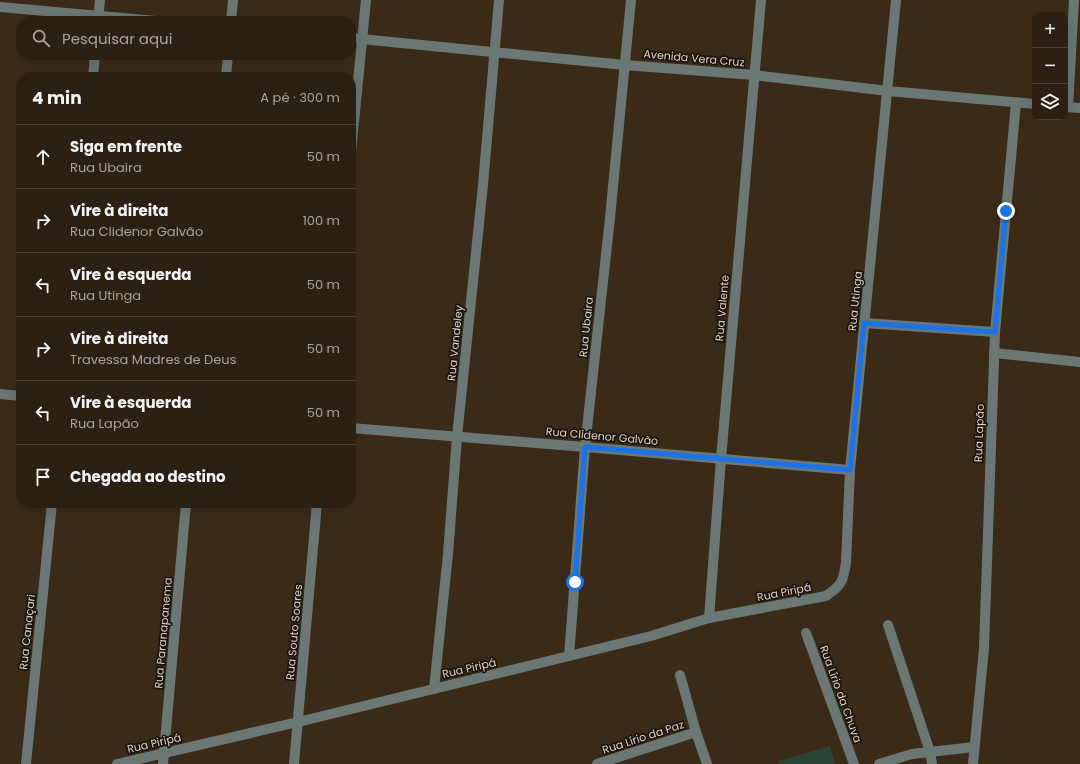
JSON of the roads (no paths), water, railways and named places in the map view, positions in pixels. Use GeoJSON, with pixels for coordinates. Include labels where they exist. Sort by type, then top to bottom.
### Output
{"type":"FeatureCollection","features":[{"type":"Feature","properties":{"kind":"street"},"geometry":{"type":"LineString","coordinates":[[98,16],[100,0]]}},
{"type":"Feature","properties":{"kind":"street"},"geometry":{"type":"LineString","coordinates":[[231,16],[232,0]]}},
{"type":"Feature","properties":{"kind":"street"},"geometry":{"type":"LineString","coordinates":[[356,101],[366,0]]}},
{"type":"Feature","properties":{"kind":"street","name":"Rua Vandeley"},"geometry":{"type":"LineString","coordinates":[[434,689],[448,554],[457,437],[483,185],[499,0]]}},
{"type":"Feature","properties":{"kind":"street","name":"Rua Ubaira"},"geometry":{"type":"LineString","coordinates":[[569,656],[585,447],[610,226],[631,0]]}},
{"type":"Feature","properties":{"kind":"street","name":"Rua Valente"},"geometry":{"type":"LineString","coordinates":[[709,618],[721,459],[761,0]]}},
{"type":"Feature","properties":{"kind":"street","name":"Rua Utinga"},"geometry":{"type":"LineString","coordinates":[[826,596],[838,588],[844,577],[846,563],[850,470],[896,0]]}},
{"type":"Feature","properties":{"kind":"street"},"geometry":{"type":"LineString","coordinates":[[1068,92],[1074,0]]}},
{"type":"Feature","properties":{"kind":"street"},"geometry":{"type":"LineString","coordinates":[[0,7],[80,16]]}},
{"type":"Feature","properties":{"kind":"street","name":"Avenida Vera Cruz"},"geometry":{"type":"LineString","coordinates":[[356,38],[624,65],[754,75],[888,91],[1032,104]]}},
{"type":"Feature","properties":{"kind":"street"},"geometry":{"type":"LineString","coordinates":[[93,72],[95,60]]}},
{"type":"Feature","properties":{"kind":"street"},"geometry":{"type":"LineString","coordinates":[[226,72],[228,60]]}},
{"type":"Feature","properties":{"kind":"street","name":"Rua Lapão"},"geometry":{"type":"LineString","coordinates":[[973,764],[984,648],[995,332],[1016,103]]}},
{"type":"Feature","properties":{"kind":"street"},"geometry":{"type":"LineString","coordinates":[[1068,107],[1080,108]]}},
{"type":"Feature","properties":{"kind":"street"},"geometry":{"type":"LineString","coordinates":[[864,323],[995,332]]}},
{"type":"Feature","properties":{"kind":"street"},"geometry":{"type":"LineString","coordinates":[[994,353],[1080,362]]}},
{"type":"Feature","properties":{"kind":"street"},"geometry":{"type":"LineString","coordinates":[[0,394],[16,396]]}},
{"type":"Feature","properties":{"kind":"street","name":"Rua Clidenor Galvão"},"geometry":{"type":"LineString","coordinates":[[356,428],[850,470]]}},
{"type":"Feature","properties":{"kind":"street","name":"Rua Canaçari"},"geometry":{"type":"LineString","coordinates":[[26,764],[52,508]]}},
{"type":"Feature","properties":{"kind":"street","name":"Rua Paranapanema"},"geometry":{"type":"LineString","coordinates":[[163,764],[186,508]]}},
{"type":"Feature","properties":{"kind":"street","name":"Rua Souto Soares"},"geometry":{"type":"LineString","coordinates":[[294,764],[317,508]]}},
{"type":"Feature","properties":{"kind":"street","name":"Rua Piripá"},"geometry":{"type":"LineString","coordinates":[[118,764],[651,636],[709,618],[826,596]]}},
{"type":"Feature","properties":{"kind":"street"},"geometry":{"type":"LineString","coordinates":[[888,625],[930,752],[932,764]]}},
{"type":"Feature","properties":{"kind":"street","name":"Rua Lírio da Chuva"},"geometry":{"type":"LineString","coordinates":[[806,633],[854,764]]}},
{"type":"Feature","properties":{"kind":"street"},"geometry":{"type":"LineString","coordinates":[[680,675],[696,732],[707,764]]}},
{"type":"Feature","properties":{"kind":"street","name":"Rua Lírio da Paz"},"geometry":{"type":"LineString","coordinates":[[597,764],[696,732]]}},
{"type":"Feature","properties":{"kind":"street"},"geometry":{"type":"LineString","coordinates":[[879,764],[912,754],[974,747]]}}]}
